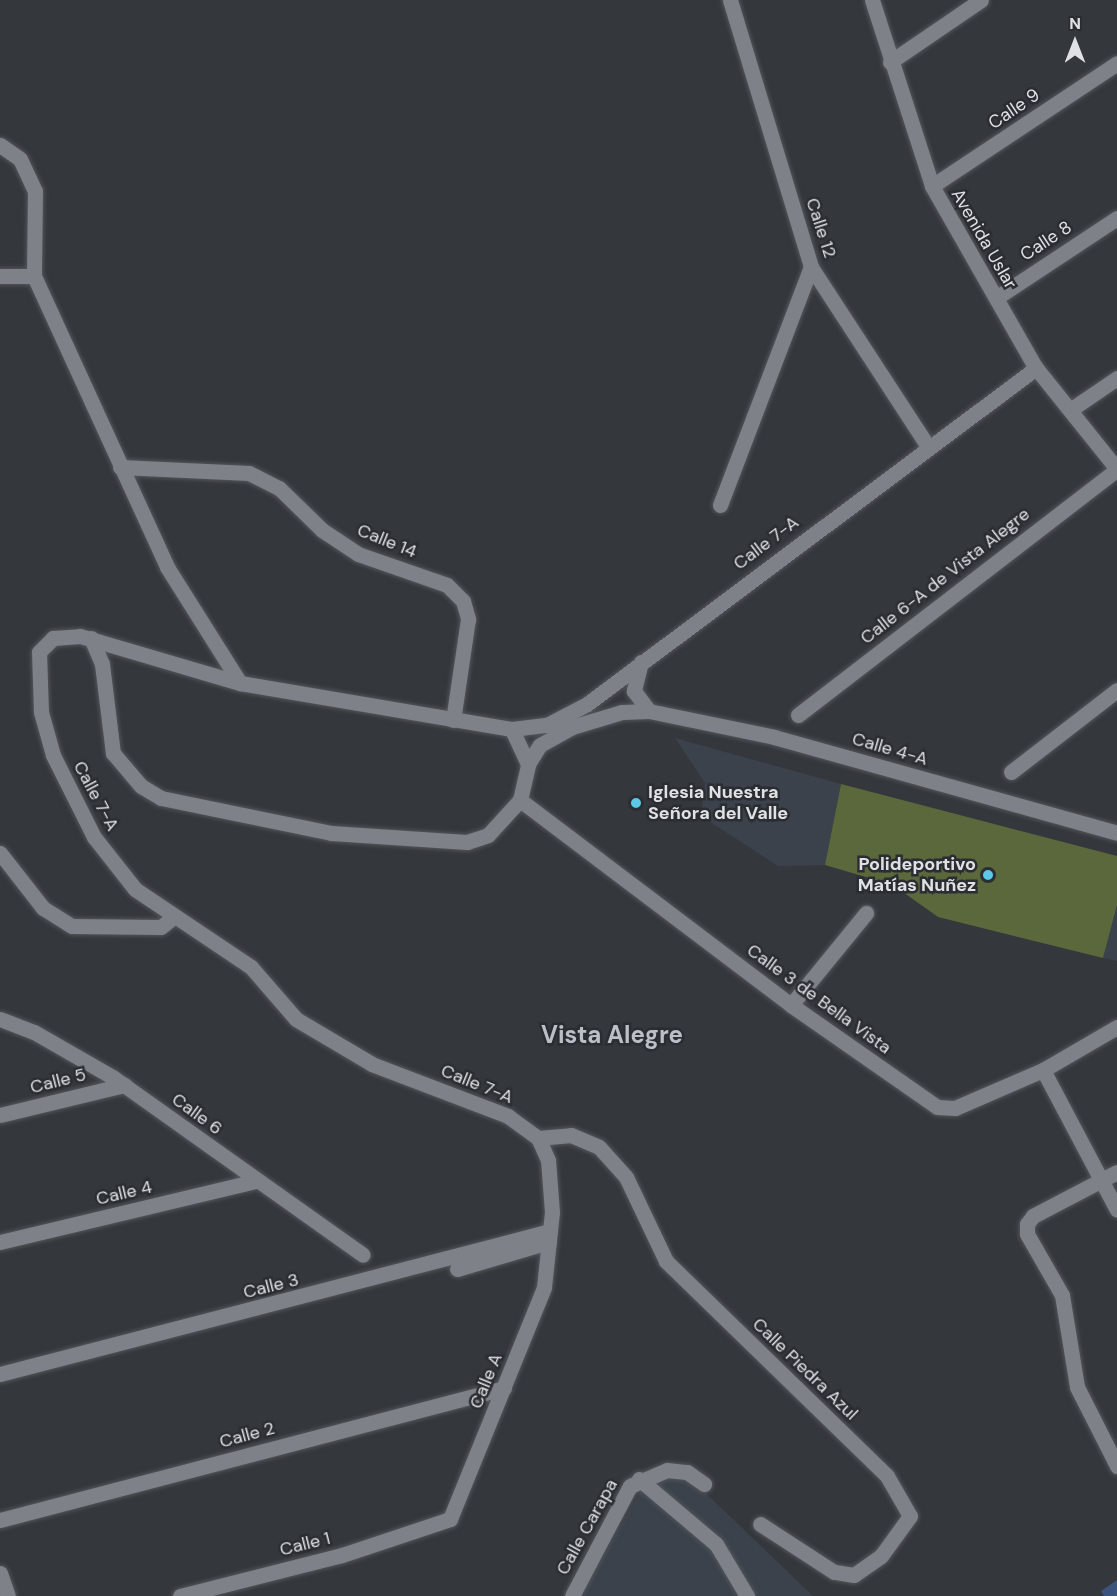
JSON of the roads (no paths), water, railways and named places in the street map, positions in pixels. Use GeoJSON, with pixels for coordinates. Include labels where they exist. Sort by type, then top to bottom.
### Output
{"type":"FeatureCollection","features":[{"type":"Feature","properties":{"kind":"street","name":"Calle 12"},"geometry":{"type":"LineString","coordinates":[[729,0],[811,267],[927,445]]}},
{"type":"Feature","properties":{"kind":"street","name":"Avenida Uslar"},"geometry":{"type":"LineString","coordinates":[[872,0],[890,62],[932,186],[1036,368],[1073,408],[1117,469]]}},
{"type":"Feature","properties":{"kind":"street"},"geometry":{"type":"LineString","coordinates":[[890,62],[981,0]]}},
{"type":"Feature","properties":{"kind":"street","name":"Calle 9"},"geometry":{"type":"LineString","coordinates":[[932,186],[1117,63]]}},
{"type":"Feature","properties":{"kind":"street"},"geometry":{"type":"LineString","coordinates":[[0,145],[20,159],[35,190],[34,276],[167,567],[240,683]]}},
{"type":"Feature","properties":{"kind":"street","name":"Calle 8"},"geometry":{"type":"LineString","coordinates":[[996,298],[1117,218]]}},
{"type":"Feature","properties":{"kind":"street"},"geometry":{"type":"LineString","coordinates":[[720,505],[811,267]]}},
{"type":"Feature","properties":{"kind":"street"},"geometry":{"type":"LineString","coordinates":[[0,276],[34,276]]}},
{"type":"Feature","properties":{"kind":"street","name":"Calle 7-A"},"geometry":{"type":"LineString","coordinates":[[538,1138],[508,1116],[372,1064],[296,1019],[250,967],[171,918],[135,889],[94,837],[53,755],[41,712],[39,652],[53,639],[91,638],[240,683],[512,729],[548,725],[641,662],[927,445],[1036,368]]}},
{"type":"Feature","properties":{"kind":"street"},"geometry":{"type":"LineString","coordinates":[[1073,408],[1117,378]]}},
{"type":"Feature","properties":{"kind":"street","name":"Calle 14"},"geometry":{"type":"LineString","coordinates":[[120,467],[249,473],[279,488],[322,530],[358,554],[452,589],[468,619],[453,720]]}},
{"type":"Feature","properties":{"kind":"street","name":"Calle 6-A de Vista Alegre"},"geometry":{"type":"LineString","coordinates":[[798,715],[1117,469]]}},
{"type":"Feature","properties":{"kind":"street"},"geometry":{"type":"LineString","coordinates":[[91,638],[102,664],[113,753],[141,786],[161,798],[331,833],[467,842],[488,836],[520,800],[528,764],[540,745],[572,728],[622,712],[649,711]]}},
{"type":"Feature","properties":{"kind":"street"},"geometry":{"type":"LineString","coordinates":[[641,662],[634,691],[649,711]]}},
{"type":"Feature","properties":{"kind":"street"},"geometry":{"type":"LineString","coordinates":[[1011,772],[1117,690]]}},
{"type":"Feature","properties":{"kind":"street","name":"Calle 4-A"},"geometry":{"type":"LineString","coordinates":[[649,711],[774,737],[1117,833]]}},
{"type":"Feature","properties":{"kind":"street"},"geometry":{"type":"LineString","coordinates":[[512,729],[528,764]]}},
{"type":"Feature","properties":{"kind":"street","name":"Calle 3 de Bella Vista"},"geometry":{"type":"LineString","coordinates":[[520,800],[790,1005],[937,1107],[955,1108],[1043,1070],[1117,1027]]}},
{"type":"Feature","properties":{"kind":"street"},"geometry":{"type":"LineString","coordinates":[[0,852],[43,909],[72,926],[161,927],[171,918]]}},
{"type":"Feature","properties":{"kind":"street"},"geometry":{"type":"LineString","coordinates":[[790,1005],[866,913]]}},
{"type":"Feature","properties":{"kind":"street","name":"Calle 6"},"geometry":{"type":"LineString","coordinates":[[0,1019],[34,1032],[124,1085],[363,1255]]}},
{"type":"Feature","properties":{"kind":"street"},"geometry":{"type":"LineString","coordinates":[[1043,1070],[1117,1210]]}},
{"type":"Feature","properties":{"kind":"street","name":"Calle 5"},"geometry":{"type":"LineString","coordinates":[[0,1115],[124,1085]]}},
{"type":"Feature","properties":{"kind":"street","name":"Calle Piedra Azul"},"geometry":{"type":"LineString","coordinates":[[538,1138],[571,1135],[599,1147],[637,1195],[666,1261],[887,1476],[909,1516],[881,1556],[854,1575],[834,1572],[760,1524]]}},
{"type":"Feature","properties":{"kind":"street"},"geometry":{"type":"LineString","coordinates":[[538,1138],[548,1160],[550,1236]]}},
{"type":"Feature","properties":{"kind":"street"},"geometry":{"type":"LineString","coordinates":[[1117,1172],[1033,1216],[1027,1234],[1062,1295],[1077,1388],[1117,1466]]}},
{"type":"Feature","properties":{"kind":"street","name":"Calle 4"},"geometry":{"type":"LineString","coordinates":[[0,1242],[258,1181]]}},
{"type":"Feature","properties":{"kind":"street","name":"Calle 3"},"geometry":{"type":"LineString","coordinates":[[0,1383],[550,1236]]}},
{"type":"Feature","properties":{"kind":"street","name":"Calle A"},"geometry":{"type":"LineString","coordinates":[[439,1526],[456,1509],[544,1287],[550,1236]]}},
{"type":"Feature","properties":{"kind":"street","name":"Calle 3"},"geometry":{"type":"LineString","coordinates":[[0,1374],[357,1289]]}},
{"type":"Feature","properties":{"kind":"street","name":"Calle 2"},"geometry":{"type":"LineString","coordinates":[[0,1520],[504,1388]]}},
{"type":"Feature","properties":{"kind":"street","name":"Calle Carapa"},"geometry":{"type":"LineString","coordinates":[[572,1596],[630,1486],[639,1479],[667,1470],[687,1472],[704,1484]]}},
{"type":"Feature","properties":{"kind":"street"},"geometry":{"type":"LineString","coordinates":[[639,1479],[716,1544],[747,1596]]}},
{"type":"Feature","properties":{"kind":"street","name":"Calle 1"},"geometry":{"type":"LineString","coordinates":[[180,1596],[439,1526]]}},
{"type":"Feature","properties":{"kind":"street"},"geometry":{"type":"LineString","coordinates":[[0,1573],[8,1596]]}},
{"type":"Feature","properties":{"kind":"place","name":"Iglesia Nuestra Señora del Valle"},"geometry":{"type":"Point","coordinates":[636,803]}},
{"type":"Feature","properties":{"kind":"place","name":"Polideportivo Matías Nuñez"},"geometry":{"type":"Point","coordinates":[988,875]}},
{"type":"Feature","properties":{"kind":"district","name":"Vista Alegre"},"geometry":{"type":"Point","coordinates":[612,1035]}}]}
